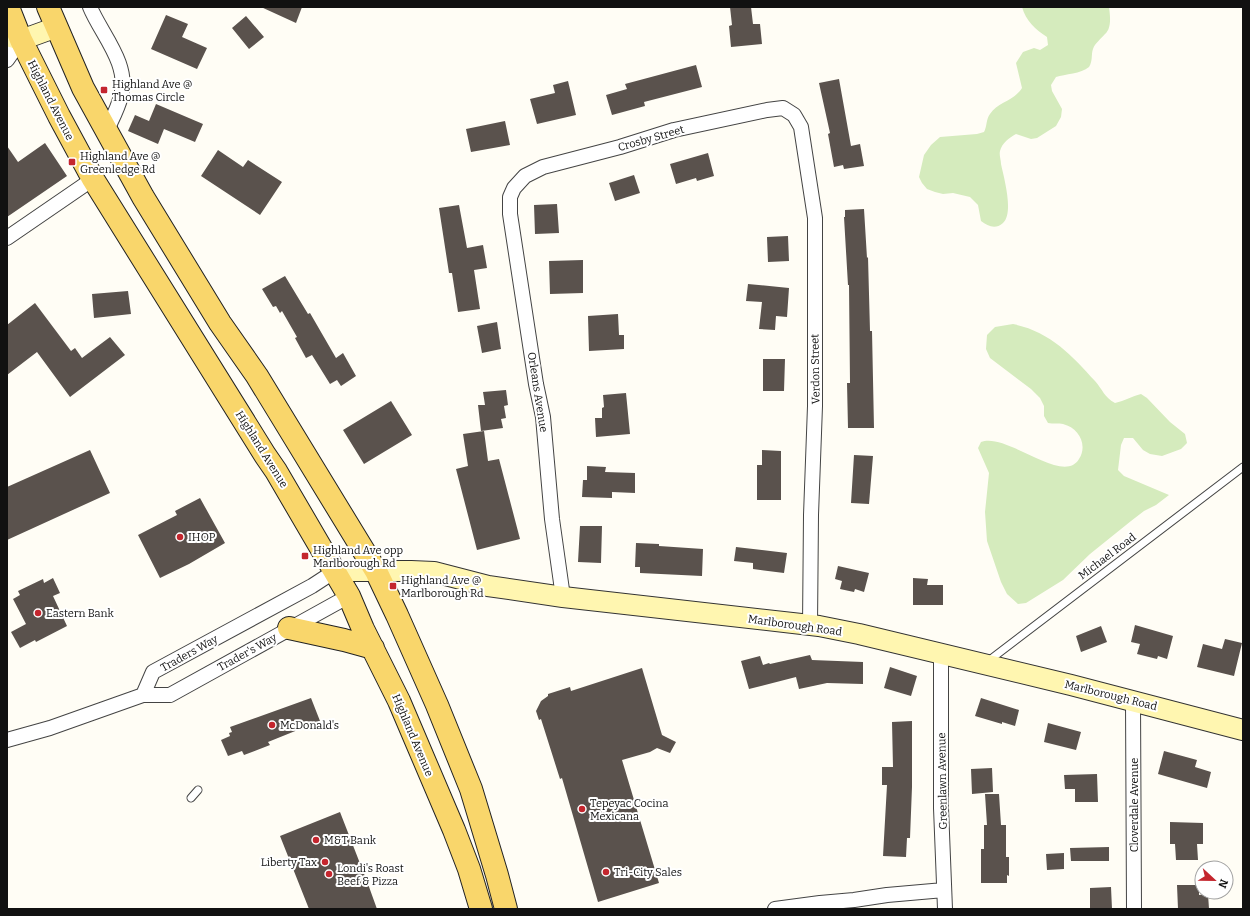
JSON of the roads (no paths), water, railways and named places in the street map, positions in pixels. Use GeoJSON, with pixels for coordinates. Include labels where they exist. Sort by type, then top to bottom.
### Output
{"type":"FeatureCollection","features":[{"type":"Feature","properties":{"kind":"main road","name":"Highland Avenue"},"geometry":{"type":"LineString","coordinates":[[8,7],[14,38],[93,179],[276,471],[349,596],[399,701],[454,830],[469,869],[481,909]]}},
{"type":"Feature","properties":{"kind":"main road"},"geometry":{"type":"LineString","coordinates":[[48,7],[83,88],[143,197],[220,323],[257,376],[376,571],[438,705],[471,789],[506,909]]}},
{"type":"Feature","properties":{"kind":"main road"},"geometry":{"type":"LineString","coordinates":[[289,628],[373,648]]}},
{"type":"Feature","properties":{"kind":"street"},"geometry":{"type":"LineString","coordinates":[[90,7],[96,21],[112,46],[123,81],[121,95],[107,130]]}},
{"type":"Feature","properties":{"kind":"street"},"geometry":{"type":"LineString","coordinates":[[7,60],[14,38],[57,27]]}},
{"type":"Feature","properties":{"kind":"street","name":"Crosby Street"},"geometry":{"type":"LineString","coordinates":[[514,188],[525,176],[544,167],[620,148],[674,130],[767,110],[783,108],[794,115]]}},
{"type":"Feature","properties":{"kind":"street","name":"Verdon Street"},"geometry":{"type":"LineString","coordinates":[[794,115],[801,127],[815,218],[815,406],[811,515],[810,625]]}},
{"type":"Feature","properties":{"kind":"street"},"geometry":{"type":"LineString","coordinates":[[7,238],[93,179]]}},
{"type":"Feature","properties":{"kind":"street","name":"Orleans Avenue"},"geometry":{"type":"LineString","coordinates":[[514,188],[510,196],[510,214],[536,384],[543,417],[552,519],[562,597]]}},
{"type":"Feature","properties":{"kind":"street"},"geometry":{"type":"LineString","coordinates":[[335,571],[376,571]]}},
{"type":"Feature","properties":{"kind":"street","name":"Traders Way"},"geometry":{"type":"LineString","coordinates":[[143,695],[153,672],[312,586],[335,571]]}},
{"type":"Feature","properties":{"kind":"street"},"geometry":{"type":"LineString","coordinates":[[349,596],[376,571]]}},
{"type":"Feature","properties":{"kind":"street","name":"Marlborough Road"},"geometry":{"type":"LineString","coordinates":[[376,571],[434,572],[488,586],[562,597],[810,625],[859,634],[941,653],[1243,730]]}},
{"type":"Feature","properties":{"kind":"street","name":"Trader's Way"},"geometry":{"type":"LineString","coordinates":[[143,695],[170,695],[349,596]]}},
{"type":"Feature","properties":{"kind":"street","name":"Greenlawn Avenue"},"geometry":{"type":"LineString","coordinates":[[941,653],[941,808],[945,909]]}},
{"type":"Feature","properties":{"kind":"street"},"geometry":{"type":"LineString","coordinates":[[7,740],[50,728],[143,695]]}},
{"type":"Feature","properties":{"kind":"street","name":"Cloverdale Avenue"},"geometry":{"type":"LineString","coordinates":[[1133,701],[1134,909]]}},
{"type":"Feature","properties":{"kind":"street"},"geometry":{"type":"LineString","coordinates":[[775,909],[854,900],[887,894],[944,890]]}},
{"type":"Feature","properties":{"kind":"lane","name":"Michael Road"},"geometry":{"type":"LineString","coordinates":[[985,664],[1243,467]]}},
{"type":"Feature","properties":{"kind":"lane"},"geometry":{"type":"LineString","coordinates":[[191,798],[198,790]]}},
{"type":"Feature","properties":{"kind":"place","name":"Highland Ave @ Thomas Circle"},"geometry":{"type":"Point","coordinates":[104,90]}},
{"type":"Feature","properties":{"kind":"place","name":"Highland Ave @ Greenledge Rd"},"geometry":{"type":"Point","coordinates":[72,162]}},
{"type":"Feature","properties":{"kind":"place","name":"IHOP"},"geometry":{"type":"Point","coordinates":[180,537]}},
{"type":"Feature","properties":{"kind":"place","name":"Highland Ave opp Marlborough Rd"},"geometry":{"type":"Point","coordinates":[305,556]}},
{"type":"Feature","properties":{"kind":"place","name":"Highland Ave @ Marlborough Rd"},"geometry":{"type":"Point","coordinates":[393,586]}},
{"type":"Feature","properties":{"kind":"place","name":"Eastern Bank"},"geometry":{"type":"Point","coordinates":[38,613]}},
{"type":"Feature","properties":{"kind":"place","name":"McDonald's"},"geometry":{"type":"Point","coordinates":[272,725]}},
{"type":"Feature","properties":{"kind":"place","name":"Tepeyac Cocina Mexicana"},"geometry":{"type":"Point","coordinates":[582,809]}},
{"type":"Feature","properties":{"kind":"place","name":"M&T Bank"},"geometry":{"type":"Point","coordinates":[316,840]}},
{"type":"Feature","properties":{"kind":"place","name":"Liberty Tax"},"geometry":{"type":"Point","coordinates":[325,862]}},
{"type":"Feature","properties":{"kind":"place","name":"Tri-City Sales"},"geometry":{"type":"Point","coordinates":[606,872]}},
{"type":"Feature","properties":{"kind":"place","name":"Londi's Roast Beef & Pizza"},"geometry":{"type":"Point","coordinates":[329,874]}}]}
